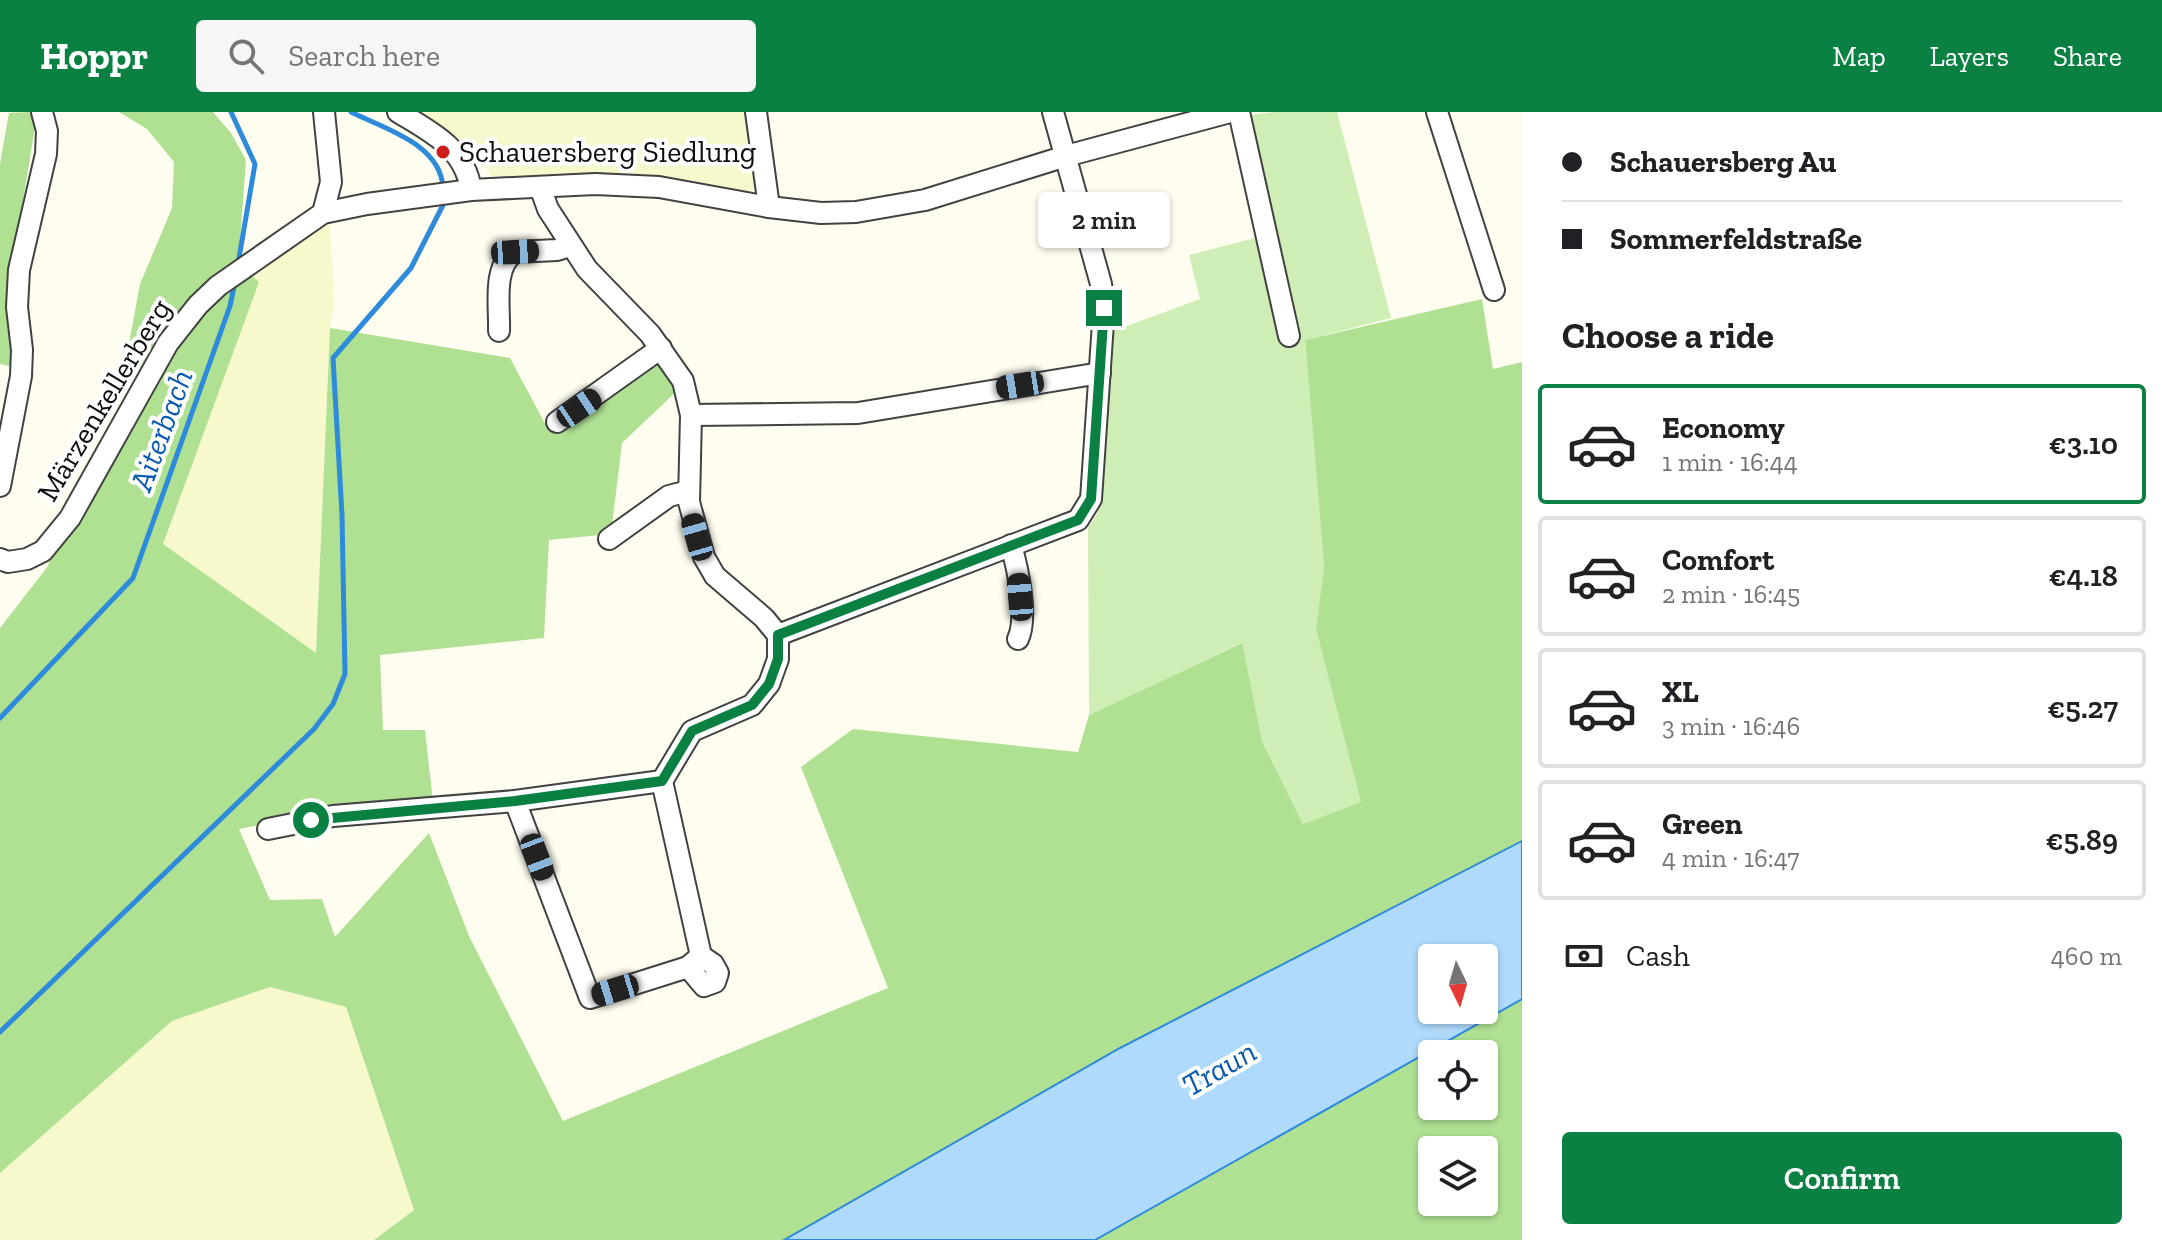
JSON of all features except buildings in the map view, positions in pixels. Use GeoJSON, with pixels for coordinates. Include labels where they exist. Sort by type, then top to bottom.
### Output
{"type":"FeatureCollection","features":[{"type":"Feature","properties":{"kind":"street","name":"Märzenkellerberg"},"geometry":{"type":"LineString","coordinates":[[0,486],[21,376],[22,350],[17,307],[19,270],[46,154],[47,131],[42,112]]}},
{"type":"Feature","properties":{"kind":"street"},"geometry":{"type":"LineString","coordinates":[[398,112],[460,156],[467,168],[465,191]]}},
{"type":"Feature","properties":{"kind":"street"},"geometry":{"type":"LineString","coordinates":[[756,112],[769,207]]}},
{"type":"Feature","properties":{"kind":"street"},"geometry":{"type":"LineString","coordinates":[[778,635],[1078,520],[1091,499],[1104,308],[1101,284],[1053,112]]}},
{"type":"Feature","properties":{"kind":"street"},"geometry":{"type":"LineString","coordinates":[[324,115],[331,182],[323,213],[465,191],[595,184],[659,187],[821,213],[888,208],[925,200],[1066,156],[1230,112]]}},
{"type":"Feature","properties":{"kind":"street"},"geometry":{"type":"LineString","coordinates":[[1239,112],[1289,336]]}},
{"type":"Feature","properties":{"kind":"street"},"geometry":{"type":"LineString","coordinates":[[1437,112],[1494,290]]}},
{"type":"Feature","properties":{"kind":"street"},"geometry":{"type":"LineString","coordinates":[[515,801],[590,998],[695,962],[662,781],[692,731],[752,705],[769,684],[778,659],[778,635],[709,567],[692,517],[688,491],[691,415],[683,381],[661,348],[604,289],[570,246],[542,197],[540,187]]}},
{"type":"Feature","properties":{"kind":"street","name":"Märzenkellerberg"},"geometry":{"type":"LineString","coordinates":[[0,559],[8,562],[27,559],[43,551],[70,518],[168,343],[198,305],[218,286],[323,213]]}},
{"type":"Feature","properties":{"kind":"street"},"geometry":{"type":"LineString","coordinates":[[499,331],[500,278],[509,255],[570,246]]}},
{"type":"Feature","properties":{"kind":"street"},"geometry":{"type":"LineString","coordinates":[[557,422],[661,348]]}},
{"type":"Feature","properties":{"kind":"street"},"geometry":{"type":"LineString","coordinates":[[691,415],[858,413],[1100,373]]}},
{"type":"Feature","properties":{"kind":"street"},"geometry":{"type":"LineString","coordinates":[[609,539],[669,496],[688,491]]}},
{"type":"Feature","properties":{"kind":"street"},"geometry":{"type":"LineString","coordinates":[[1011,545],[1017,566],[1023,629],[1018,639]]}},
{"type":"Feature","properties":{"kind":"street"},"geometry":{"type":"LineString","coordinates":[[268,829],[333,816],[515,801],[662,781]]}},
{"type":"Feature","properties":{"kind":"green space"},"geometry":{"type":"Polygon","coordinates":[[[29,112],[36,121],[9,287],[8,323],[17,368],[0,364],[0,164],[9,113],[29,112]]]}},
{"type":"Feature","properties":{"kind":"green space"},"geometry":{"type":"Polygon","coordinates":[[[119,112],[213,112],[231,133],[246,160],[239,256],[249,274],[259,282],[163,544],[316,653],[330,328],[510,358],[549,431],[657,361],[679,389],[622,443],[611,534],[549,540],[544,638],[380,655],[383,730],[425,730],[433,802],[335,810],[239,829],[270,900],[322,899],[335,937],[429,833],[469,936],[563,1121],[888,988],[801,767],[853,729],[1078,752],[1089,715],[1242,643],[1262,741],[1303,824],[1361,802],[1316,629],[1324,567],[1305,340],[1482,299],[1493,369],[1522,362],[1522,841],[1120,1048],[784,1240],[374,1240],[414,1210],[346,1007],[270,987],[172,1021],[0,1173],[0,628],[48,566],[52,548],[155,372],[125,365],[140,284],[172,208],[174,162],[147,129],[119,112]]]}},
{"type":"Feature","properties":{"kind":"green space"},"geometry":{"type":"Polygon","coordinates":[[[408,112],[749,112],[758,188],[746,193],[616,175],[491,176],[483,160],[408,112]]]}},
{"type":"Feature","properties":{"kind":"green space"},"geometry":{"type":"Polygon","coordinates":[[[1275,112],[1337,112],[1391,318],[1305,340],[1324,568],[1316,629],[1362,802],[1303,824],[1262,741],[1241,643],[1089,715],[1088,528],[1098,513],[1111,332],[1200,299],[1189,255],[1263,236],[1241,116],[1275,112]]]}},
{"type":"Feature","properties":{"kind":"green space"},"geometry":{"type":"Polygon","coordinates":[[[330,221],[334,304],[330,328],[316,654],[163,544],[258,282],[249,274],[330,221]]]}},
{"type":"Feature","properties":{"kind":"green space"},"geometry":{"type":"Polygon","coordinates":[[[270,987],[346,1007],[414,1210],[374,1240],[0,1240],[0,1173],[172,1021],[270,987]]]}},
{"type":"Feature","properties":{"kind":"green space"},"geometry":{"type":"Polygon","coordinates":[[[1522,999],[1522,1240],[1095,1240],[1418,1058],[1418,1120],[1498,1120],[1498,1040],[1449,1040],[1478,1024],[1498,1024],[1498,1013],[1522,999]]]}},
{"type":"Feature","properties":{"kind":"water","name":"Traun"},"geometry":{"type":"Polygon","coordinates":[[[1522,841],[1522,999],[1498,1013],[1498,944],[1418,944],[1418,1024],[1478,1024],[1449,1040],[1418,1040],[1418,1058],[1095,1240],[784,1240],[1120,1048],[1522,841]]]}},
{"type":"Feature","properties":{"kind":"waterway","name":"Aiterbach"},"geometry":{"type":"LineString","coordinates":[[231,112],[255,164],[238,264]]}},
{"type":"Feature","properties":{"kind":"waterway"},"geometry":{"type":"LineString","coordinates":[[351,112],[395,132],[422,149],[433,160],[443,188]]}},
{"type":"Feature","properties":{"kind":"waterway"},"geometry":{"type":"LineString","coordinates":[[0,1032],[314,729],[333,704],[345,674],[342,515],[333,358],[411,268],[443,205],[443,198]]}},
{"type":"Feature","properties":{"kind":"waterway","name":"Aiterbach"},"geometry":{"type":"LineString","coordinates":[[0,718],[133,578],[230,306],[235,282]]}},
{"type":"Feature","properties":{"kind":"place","name":"Schauersberg Siedlung"},"geometry":{"type":"Point","coordinates":[443,152]}},
{"type":"Feature","properties":{"kind":"route"},"geometry":{"type":"LineString","coordinates":[[311,820],[515,801],[662,781],[692,731],[752,705],[769,684],[778,659],[778,635],[1078,520],[1091,499],[1104,308]]}}]}
